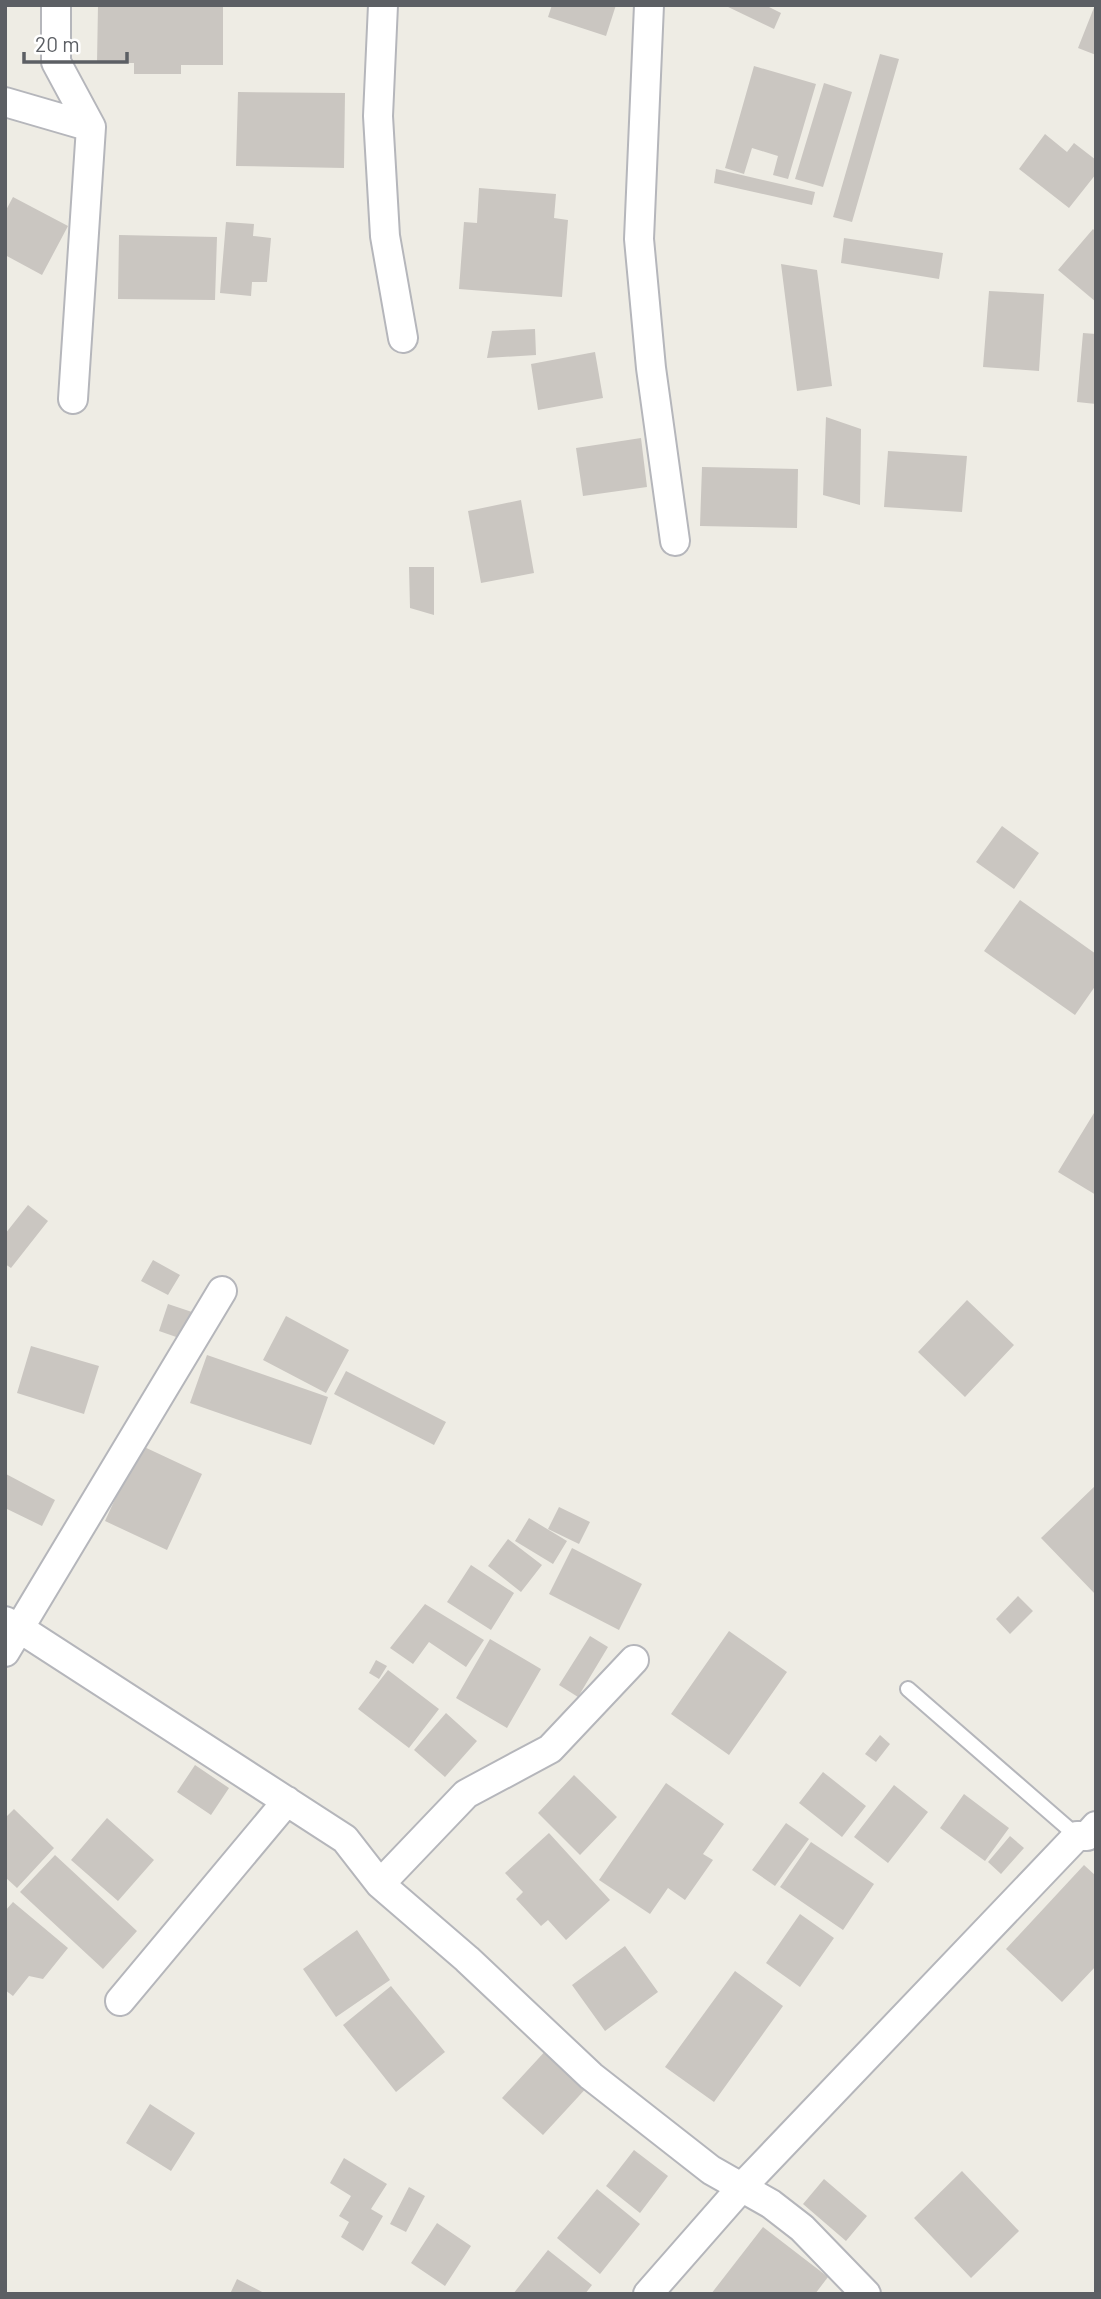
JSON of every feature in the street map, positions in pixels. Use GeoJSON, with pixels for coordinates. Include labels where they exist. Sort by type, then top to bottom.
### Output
{"type":"FeatureCollection","features":[{"type":"Feature","properties":{"kind":"street"},"geometry":{"type":"LineString","coordinates":[[56,5],[56,62],[91,127],[73,399]]}},
{"type":"Feature","properties":{"kind":"street"},"geometry":{"type":"LineString","coordinates":[[383,5],[378,116],[385,236],[403,338]]}},
{"type":"Feature","properties":{"kind":"street"},"geometry":{"type":"LineString","coordinates":[[649,5],[639,239],[651,368],[675,541]]}},
{"type":"Feature","properties":{"kind":"street"},"geometry":{"type":"LineString","coordinates":[[5,102],[91,127]]}},
{"type":"Feature","properties":{"kind":"street"},"geometry":{"type":"LineString","coordinates":[[5,1652],[12,1624],[222,1291]]}},
{"type":"Feature","properties":{"kind":"street"},"geometry":{"type":"LineString","coordinates":[[12,1624],[345,1839],[380,1884],[467,1959],[592,2076],[711,2170],[771,2204],[802,2228],[866,2294]]}},
{"type":"Feature","properties":{"kind":"street"},"geometry":{"type":"LineString","coordinates":[[380,1884],[466,1794],[550,1749],[634,1660]]}},
{"type":"Feature","properties":{"kind":"street"},"geometry":{"type":"LineString","coordinates":[[120,2001],[287,1801]]}},
{"type":"Feature","properties":{"kind":"street"},"geometry":{"type":"LineString","coordinates":[[648,2294],[741,2188],[1089,1835]]}},
{"type":"Feature","properties":{"kind":"lane"},"geometry":{"type":"LineString","coordinates":[[908,1689],[1089,1835]]}},
{"type":"Feature","properties":{"kind":"building"},"geometry":{"type":"Polygon","coordinates":[[[98,5],[223,5],[223,65],[181,65],[181,74],[134,74],[134,63],[97,63],[98,5]]]}},
{"type":"Feature","properties":{"kind":"building"},"geometry":{"type":"Polygon","coordinates":[[[552,5],[616,5],[606,36],[548,17],[552,5]]]}},
{"type":"Feature","properties":{"kind":"building"},"geometry":{"type":"Polygon","coordinates":[[[724,5],[765,5],[781,13],[774,29],[724,5]]]}},
{"type":"Feature","properties":{"kind":"building"},"geometry":{"type":"Polygon","coordinates":[[[1096,5],[1096,55],[1078,48],[1096,5]]]}},
{"type":"Feature","properties":{"kind":"building"},"geometry":{"type":"Polygon","coordinates":[[[880,54],[899,59],[852,222],[833,217],[880,54]]]}},
{"type":"Feature","properties":{"kind":"building"},"geometry":{"type":"Polygon","coordinates":[[[754,66],[816,84],[788,179],[773,175],[778,156],[752,148],[744,174],[725,168],[754,66]]]}},
{"type":"Feature","properties":{"kind":"building"},"geometry":{"type":"Polygon","coordinates":[[[824,83],[852,92],[823,187],[795,179],[824,83]]]}},
{"type":"Feature","properties":{"kind":"building"},"geometry":{"type":"Polygon","coordinates":[[[238,92],[345,93],[344,168],[236,166],[238,92]]]}},
{"type":"Feature","properties":{"kind":"building"},"geometry":{"type":"Polygon","coordinates":[[[1045,134],[1067,152],[1074,143],[1096,160],[1096,174],[1069,208],[1019,169],[1045,134]]]}},
{"type":"Feature","properties":{"kind":"building"},"geometry":{"type":"Polygon","coordinates":[[[716,169],[815,192],[812,205],[714,183],[716,169]]]}},
{"type":"Feature","properties":{"kind":"building"},"geometry":{"type":"Polygon","coordinates":[[[479,188],[556,194],[554,218],[568,220],[562,297],[459,289],[464,222],[477,223],[479,188]]]}},
{"type":"Feature","properties":{"kind":"building"},"geometry":{"type":"Polygon","coordinates":[[[13,197],[68,226],[42,275],[5,255],[5,212],[13,197]]]}},
{"type":"Feature","properties":{"kind":"building"},"geometry":{"type":"Polygon","coordinates":[[[226,222],[254,224],[253,236],[271,238],[267,282],[252,282],[251,296],[220,293],[226,222]]]}},
{"type":"Feature","properties":{"kind":"building"},"geometry":{"type":"Polygon","coordinates":[[[1093,229],[1096,232],[1096,302],[1058,270],[1093,229]]]}},
{"type":"Feature","properties":{"kind":"building"},"geometry":{"type":"Polygon","coordinates":[[[119,235],[217,237],[215,300],[118,299],[119,235]]]}},
{"type":"Feature","properties":{"kind":"building"},"geometry":{"type":"Polygon","coordinates":[[[844,238],[943,253],[939,279],[841,263],[844,238]]]}},
{"type":"Feature","properties":{"kind":"building"},"geometry":{"type":"Polygon","coordinates":[[[781,264],[817,270],[832,386],[797,391],[781,264]]]}},
{"type":"Feature","properties":{"kind":"building"},"geometry":{"type":"Polygon","coordinates":[[[989,291],[1044,294],[1039,371],[983,367],[989,291]]]}},
{"type":"Feature","properties":{"kind":"building"},"geometry":{"type":"Polygon","coordinates":[[[535,329],[536,355],[487,358],[492,331],[535,329]]]}},
{"type":"Feature","properties":{"kind":"building"},"geometry":{"type":"Polygon","coordinates":[[[1083,333],[1096,334],[1096,404],[1077,402],[1083,333]]]}},
{"type":"Feature","properties":{"kind":"building"},"geometry":{"type":"Polygon","coordinates":[[[595,352],[603,398],[538,410],[531,364],[595,352]]]}},
{"type":"Feature","properties":{"kind":"building"},"geometry":{"type":"Polygon","coordinates":[[[826,417],[861,429],[860,505],[823,495],[826,417]]]}},
{"type":"Feature","properties":{"kind":"building"},"geometry":{"type":"Polygon","coordinates":[[[641,438],[647,487],[583,496],[576,448],[641,438]]]}},
{"type":"Feature","properties":{"kind":"building"},"geometry":{"type":"Polygon","coordinates":[[[888,451],[967,456],[962,512],[884,507],[888,451]]]}},
{"type":"Feature","properties":{"kind":"building"},"geometry":{"type":"Polygon","coordinates":[[[702,467],[798,469],[797,528],[700,526],[702,467]]]}},
{"type":"Feature","properties":{"kind":"building"},"geometry":{"type":"Polygon","coordinates":[[[521,500],[534,573],[481,583],[468,511],[521,500]]]}},
{"type":"Feature","properties":{"kind":"building"},"geometry":{"type":"Polygon","coordinates":[[[409,567],[434,567],[434,615],[410,608],[409,567]]]}},
{"type":"Feature","properties":{"kind":"building"},"geometry":{"type":"Polygon","coordinates":[[[1002,826],[1039,853],[1014,889],[976,862],[1002,826]]]}},
{"type":"Feature","properties":{"kind":"building"},"geometry":{"type":"Polygon","coordinates":[[[1020,900],[1096,954],[1096,985],[1075,1015],[984,951],[1020,900]]]}},
{"type":"Feature","properties":{"kind":"building"},"geometry":{"type":"Polygon","coordinates":[[[1094,1113],[1096,1114],[1096,1195],[1058,1172],[1094,1113]]]}},
{"type":"Feature","properties":{"kind":"building"},"geometry":{"type":"Polygon","coordinates":[[[28,1205],[48,1221],[11,1268],[5,1264],[5,1234],[28,1205]]]}},
{"type":"Feature","properties":{"kind":"building"},"geometry":{"type":"Polygon","coordinates":[[[153,1260],[180,1275],[168,1295],[141,1281],[153,1260]]]}},
{"type":"Feature","properties":{"kind":"building"},"geometry":{"type":"Polygon","coordinates":[[[967,1300],[1014,1345],[965,1397],[918,1352],[967,1300]]]}},
{"type":"Feature","properties":{"kind":"building"},"geometry":{"type":"Polygon","coordinates":[[[168,1304],[192,1312],[182,1339],[159,1331],[168,1304]]]}},
{"type":"Feature","properties":{"kind":"building"},"geometry":{"type":"Polygon","coordinates":[[[286,1316],[349,1350],[326,1393],[263,1360],[286,1316]]]}},
{"type":"Feature","properties":{"kind":"building"},"geometry":{"type":"Polygon","coordinates":[[[31,1346],[99,1366],[84,1414],[17,1393],[31,1346]]]}},
{"type":"Feature","properties":{"kind":"building"},"geometry":{"type":"Polygon","coordinates":[[[207,1355],[328,1397],[311,1445],[190,1403],[207,1355]]]}},
{"type":"Feature","properties":{"kind":"building"},"geometry":{"type":"Polygon","coordinates":[[[346,1371],[446,1422],[434,1445],[334,1394],[346,1371]]]}},
{"type":"Feature","properties":{"kind":"building"},"geometry":{"type":"Polygon","coordinates":[[[140,1445],[202,1474],[167,1550],[105,1521],[140,1445]]]}},
{"type":"Feature","properties":{"kind":"building"},"geometry":{"type":"Polygon","coordinates":[[[6,1474],[55,1500],[42,1526],[5,1508],[6,1474]]]}},
{"type":"Feature","properties":{"kind":"building"},"geometry":{"type":"Polygon","coordinates":[[[1096,1485],[1096,1595],[1041,1538],[1096,1485]]]}},
{"type":"Feature","properties":{"kind":"building"},"geometry":{"type":"Polygon","coordinates":[[[559,1507],[590,1522],[579,1544],[548,1529],[559,1507]]]}},
{"type":"Feature","properties":{"kind":"building"},"geometry":{"type":"Polygon","coordinates":[[[529,1518],[567,1541],[553,1564],[515,1541],[529,1518]]]}},
{"type":"Feature","properties":{"kind":"building"},"geometry":{"type":"Polygon","coordinates":[[[508,1539],[542,1565],[521,1592],[488,1566],[508,1539]]]}},
{"type":"Feature","properties":{"kind":"building"},"geometry":{"type":"Polygon","coordinates":[[[572,1548],[642,1584],[619,1630],[549,1594],[572,1548]]]}},
{"type":"Feature","properties":{"kind":"building"},"geometry":{"type":"Polygon","coordinates":[[[471,1565],[514,1593],[491,1630],[447,1602],[471,1565]]]}},
{"type":"Feature","properties":{"kind":"building"},"geometry":{"type":"Polygon","coordinates":[[[1018,1596],[1033,1611],[1010,1634],[996,1619],[1018,1596]]]}},
{"type":"Feature","properties":{"kind":"building"},"geometry":{"type":"Polygon","coordinates":[[[425,1604],[484,1640],[466,1667],[429,1642],[413,1664],[390,1648],[425,1604]]]}},
{"type":"Feature","properties":{"kind":"building"},"geometry":{"type":"Polygon","coordinates":[[[729,1631],[787,1672],[729,1755],[671,1714],[729,1631]]]}},
{"type":"Feature","properties":{"kind":"building"},"geometry":{"type":"Polygon","coordinates":[[[590,1636],[608,1647],[578,1697],[559,1685],[590,1636]]]}},
{"type":"Feature","properties":{"kind":"building"},"geometry":{"type":"Polygon","coordinates":[[[490,1639],[541,1669],[507,1728],[456,1698],[490,1639]]]}},
{"type":"Feature","properties":{"kind":"building"},"geometry":{"type":"Polygon","coordinates":[[[376,1660],[387,1666],[379,1679],[369,1673],[376,1660]]]}},
{"type":"Feature","properties":{"kind":"building"},"geometry":{"type":"Polygon","coordinates":[[[388,1670],[439,1709],[409,1748],[358,1709],[388,1670]]]}},
{"type":"Feature","properties":{"kind":"building"},"geometry":{"type":"Polygon","coordinates":[[[446,1713],[477,1741],[445,1777],[414,1750],[446,1713]]]}},
{"type":"Feature","properties":{"kind":"building"},"geometry":{"type":"Polygon","coordinates":[[[880,1735],[890,1744],[876,1762],[865,1754],[880,1735]]]}},
{"type":"Feature","properties":{"kind":"building"},"geometry":{"type":"Polygon","coordinates":[[[195,1765],[229,1788],[211,1815],[177,1792],[195,1765]]]}},
{"type":"Feature","properties":{"kind":"building"},"geometry":{"type":"Polygon","coordinates":[[[823,1772],[866,1806],[842,1837],[799,1803],[823,1772]]]}},
{"type":"Feature","properties":{"kind":"building"},"geometry":{"type":"Polygon","coordinates":[[[574,1775],[617,1817],[580,1855],[538,1813],[574,1775]]]}},
{"type":"Feature","properties":{"kind":"building"},"geometry":{"type":"Polygon","coordinates":[[[666,1783],[724,1824],[703,1854],[713,1860],[685,1900],[668,1888],[650,1914],[599,1880],[666,1783]]]}},
{"type":"Feature","properties":{"kind":"building"},"geometry":{"type":"Polygon","coordinates":[[[894,1785],[928,1812],[888,1863],[854,1837],[894,1785]]]}},
{"type":"Feature","properties":{"kind":"building"},"geometry":{"type":"Polygon","coordinates":[[[964,1794],[1009,1828],[985,1861],[940,1828],[964,1794]]]}},
{"type":"Feature","properties":{"kind":"building"},"geometry":{"type":"Polygon","coordinates":[[[14,1809],[54,1848],[17,1888],[5,1877],[5,1818],[14,1809]]]}},
{"type":"Feature","properties":{"kind":"building"},"geometry":{"type":"Polygon","coordinates":[[[107,1818],[154,1860],[118,1901],[71,1860],[107,1818]]]}},
{"type":"Feature","properties":{"kind":"building"},"geometry":{"type":"Polygon","coordinates":[[[786,1823],[809,1839],[775,1886],[752,1870],[786,1823]]]}},
{"type":"Feature","properties":{"kind":"building"},"geometry":{"type":"Polygon","coordinates":[[[549,1833],[610,1900],[566,1940],[548,1920],[541,1926],[516,1899],[523,1892],[505,1873],[549,1833]]]}},
{"type":"Feature","properties":{"kind":"building"},"geometry":{"type":"Polygon","coordinates":[[[1010,1836],[1024,1848],[1001,1874],[988,1862],[1010,1836]]]}},
{"type":"Feature","properties":{"kind":"building"},"geometry":{"type":"Polygon","coordinates":[[[811,1842],[874,1884],[843,1930],[780,1887],[811,1842]]]}},
{"type":"Feature","properties":{"kind":"building"},"geometry":{"type":"Polygon","coordinates":[[[55,1855],[137,1931],[103,1969],[20,1892],[55,1855]]]}},
{"type":"Feature","properties":{"kind":"building"},"geometry":{"type":"Polygon","coordinates":[[[1084,1865],[1096,1876],[1096,1966],[1062,2002],[1006,1949],[1084,1865]]]}},
{"type":"Feature","properties":{"kind":"building"},"geometry":{"type":"Polygon","coordinates":[[[13,1902],[68,1948],[43,1979],[29,1976],[13,1996],[5,1990],[5,1911],[13,1902]]]}},
{"type":"Feature","properties":{"kind":"building"},"geometry":{"type":"Polygon","coordinates":[[[800,1914],[834,1938],[800,1987],[766,1963],[800,1914]]]}},
{"type":"Feature","properties":{"kind":"building"},"geometry":{"type":"Polygon","coordinates":[[[357,1930],[390,1980],[336,2017],[303,1969],[357,1930]]]}},
{"type":"Feature","properties":{"kind":"building"},"geometry":{"type":"Polygon","coordinates":[[[625,1946],[658,1992],[605,2031],[572,1985],[625,1946]]]}},
{"type":"Feature","properties":{"kind":"building"},"geometry":{"type":"Polygon","coordinates":[[[735,1971],[783,2006],[714,2102],[665,2067],[735,1971]]]}},
{"type":"Feature","properties":{"kind":"building"},"geometry":{"type":"Polygon","coordinates":[[[391,1986],[445,2052],[396,2092],[343,2025],[391,1986]]]}},
{"type":"Feature","properties":{"kind":"building"},"geometry":{"type":"Polygon","coordinates":[[[549,2047],[590,2084],[543,2135],[502,2098],[549,2047]]]}},
{"type":"Feature","properties":{"kind":"building"},"geometry":{"type":"Polygon","coordinates":[[[150,2104],[195,2133],[171,2171],[126,2143],[150,2104]]]}},
{"type":"Feature","properties":{"kind":"building"},"geometry":{"type":"Polygon","coordinates":[[[634,2150],[668,2176],[640,2213],[606,2186],[634,2150]]]}},
{"type":"Feature","properties":{"kind":"building"},"geometry":{"type":"Polygon","coordinates":[[[344,2158],[387,2184],[371,2209],[383,2216],[363,2251],[341,2237],[349,2222],[339,2216],[351,2196],[330,2183],[344,2158]]]}},
{"type":"Feature","properties":{"kind":"building"},"geometry":{"type":"Polygon","coordinates":[[[962,2171],[1019,2231],[971,2278],[914,2218],[962,2171]]]}},
{"type":"Feature","properties":{"kind":"building"},"geometry":{"type":"Polygon","coordinates":[[[824,2179],[867,2216],[846,2241],[803,2204],[824,2179]]]}},
{"type":"Feature","properties":{"kind":"building"},"geometry":{"type":"Polygon","coordinates":[[[409,2187],[425,2196],[406,2232],[390,2224],[409,2187]]]}},
{"type":"Feature","properties":{"kind":"building"},"geometry":{"type":"Polygon","coordinates":[[[597,2189],[640,2224],[600,2274],[557,2238],[597,2189]]]}},
{"type":"Feature","properties":{"kind":"building"},"geometry":{"type":"Polygon","coordinates":[[[437,2223],[471,2246],[445,2286],[411,2263],[437,2223]]]}},
{"type":"Feature","properties":{"kind":"building"},"geometry":{"type":"Polygon","coordinates":[[[763,2227],[828,2277],[815,2294],[711,2294],[763,2227]]]}},
{"type":"Feature","properties":{"kind":"building"},"geometry":{"type":"Polygon","coordinates":[[[548,2250],[592,2285],[585,2294],[513,2294],[548,2250]]]}},
{"type":"Feature","properties":{"kind":"building"},"geometry":{"type":"Polygon","coordinates":[[[237,2279],[266,2294],[230,2294],[237,2279]]]}}]}
